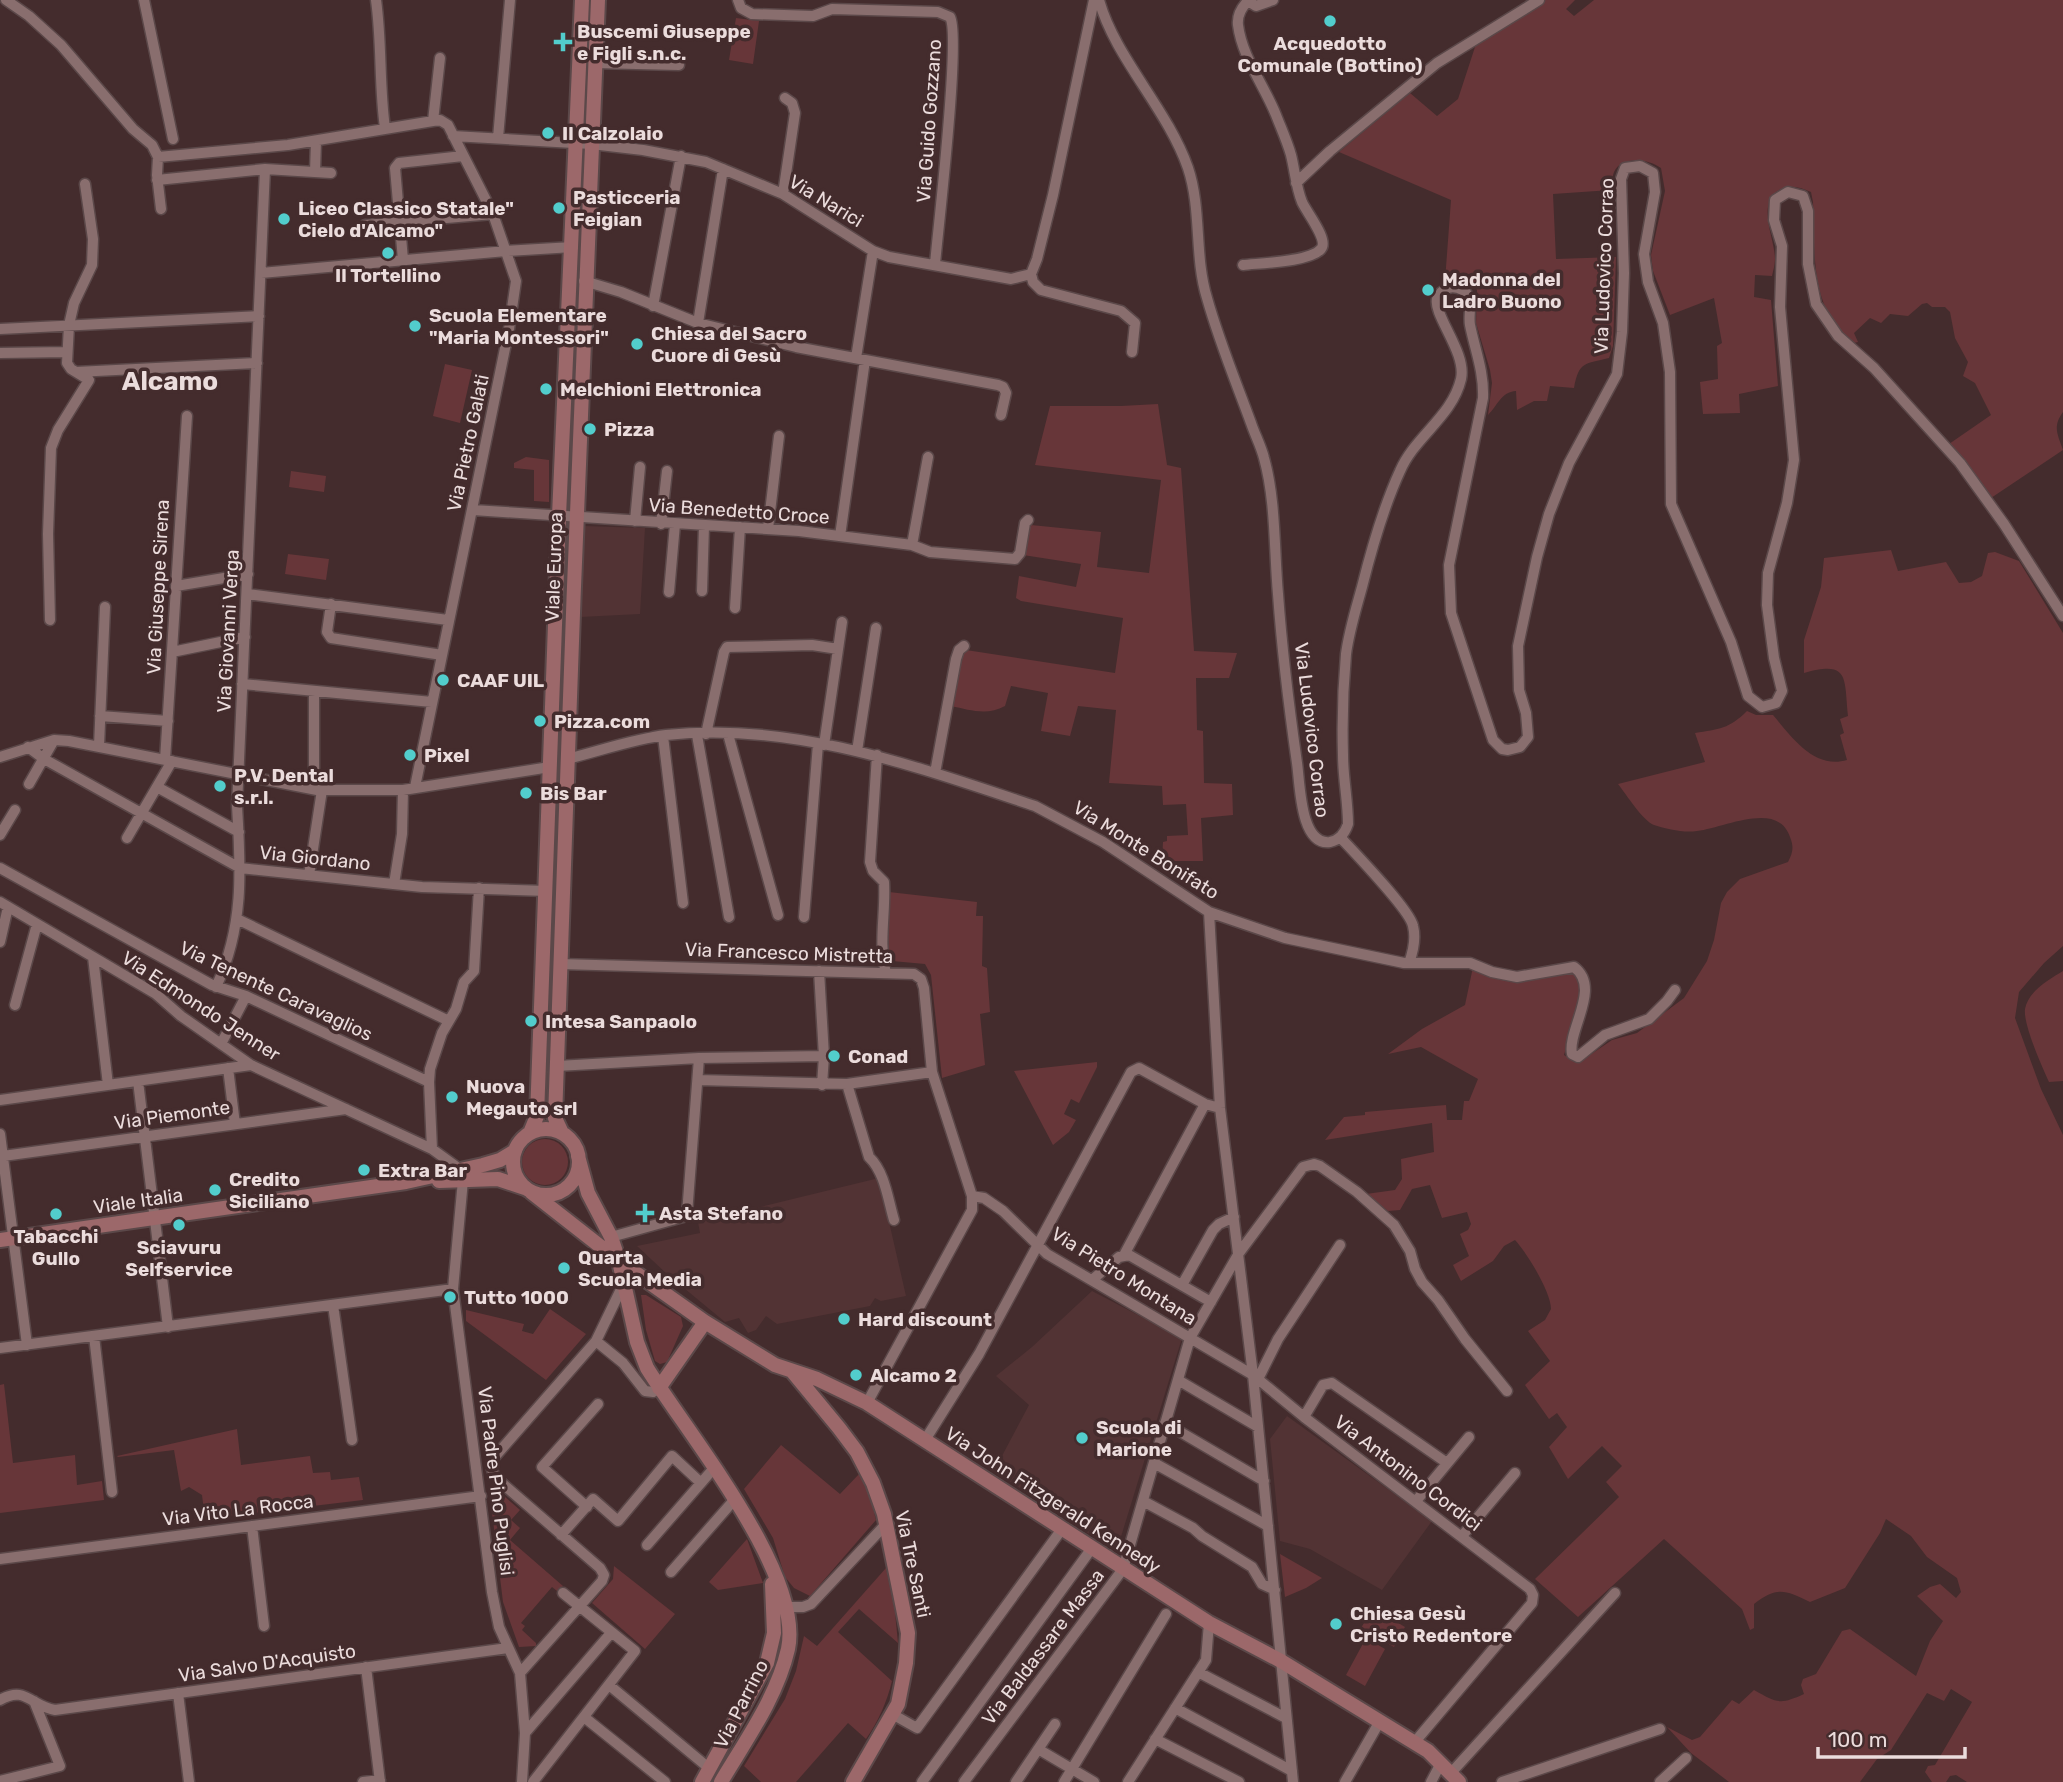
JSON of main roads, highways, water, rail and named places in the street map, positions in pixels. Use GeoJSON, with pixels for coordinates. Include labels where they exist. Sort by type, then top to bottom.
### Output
{"type":"FeatureCollection","features":[{"type":"Feature","properties":{"kind":"place","name":"Acquedotto Comunale (Bottino)"},"geometry":{"type":"Point","coordinates":[1330,21]}},
{"type":"Feature","properties":{"kind":"place","name":"Buscemi Giuseppe e Figli s.n.c."},"geometry":{"type":"Point","coordinates":[563,42]}},
{"type":"Feature","properties":{"kind":"place","name":"Il Calzolaio"},"geometry":{"type":"Point","coordinates":[548,133]}},
{"type":"Feature","properties":{"kind":"place","name":"Pasticceria Feigian"},"geometry":{"type":"Point","coordinates":[559,208]}},
{"type":"Feature","properties":{"kind":"place","name":"Liceo Classico Statale\" Cielo d'Alcamo\""},"geometry":{"type":"Point","coordinates":[284,219]}},
{"type":"Feature","properties":{"kind":"place","name":"Il Tortellino"},"geometry":{"type":"Point","coordinates":[388,253]}},
{"type":"Feature","properties":{"kind":"place","name":"Madonna del Ladro Buono"},"geometry":{"type":"Point","coordinates":[1428,290]}},
{"type":"Feature","properties":{"kind":"place","name":"Scuola Elementare \"Maria Montessori\""},"geometry":{"type":"Point","coordinates":[415,326]}},
{"type":"Feature","properties":{"kind":"place","name":"Chiesa del Sacro Cuore di Gesù"},"geometry":{"type":"Point","coordinates":[637,344]}},
{"type":"Feature","properties":{"kind":"place","name":"Melchioni Elettronica"},"geometry":{"type":"Point","coordinates":[546,389]}},
{"type":"Feature","properties":{"kind":"place","name":"Pizza"},"geometry":{"type":"Point","coordinates":[590,429]}},
{"type":"Feature","properties":{"kind":"place","name":"CAAF UIL"},"geometry":{"type":"Point","coordinates":[443,680]}},
{"type":"Feature","properties":{"kind":"place","name":"Pizza.com"},"geometry":{"type":"Point","coordinates":[540,721]}},
{"type":"Feature","properties":{"kind":"place","name":"Pixel"},"geometry":{"type":"Point","coordinates":[410,755]}},
{"type":"Feature","properties":{"kind":"place","name":"P.V. Dental s.r.l."},"geometry":{"type":"Point","coordinates":[220,786]}},
{"type":"Feature","properties":{"kind":"place","name":"Bis Bar"},"geometry":{"type":"Point","coordinates":[526,793]}},
{"type":"Feature","properties":{"kind":"place","name":"Intesa Sanpaolo"},"geometry":{"type":"Point","coordinates":[531,1021]}},
{"type":"Feature","properties":{"kind":"place","name":"Conad"},"geometry":{"type":"Point","coordinates":[834,1056]}},
{"type":"Feature","properties":{"kind":"place","name":"Nuova Megauto srl"},"geometry":{"type":"Point","coordinates":[452,1097]}},
{"type":"Feature","properties":{"kind":"place","name":"Extra Bar"},"geometry":{"type":"Point","coordinates":[364,1170]}},
{"type":"Feature","properties":{"kind":"place","name":"Credito Siciliano"},"geometry":{"type":"Point","coordinates":[215,1190]}},
{"type":"Feature","properties":{"kind":"place","name":"Asta Stefano"},"geometry":{"type":"Point","coordinates":[645,1213]}},
{"type":"Feature","properties":{"kind":"place","name":"Tabacchi Gullo"},"geometry":{"type":"Point","coordinates":[56,1214]}},
{"type":"Feature","properties":{"kind":"place","name":"Sciavuru Selfservice"},"geometry":{"type":"Point","coordinates":[179,1225]}},
{"type":"Feature","properties":{"kind":"place","name":"Quarta Scuola Media"},"geometry":{"type":"Point","coordinates":[564,1268]}},
{"type":"Feature","properties":{"kind":"place","name":"Tutto 1000"},"geometry":{"type":"Point","coordinates":[450,1297]}},
{"type":"Feature","properties":{"kind":"place","name":"Hard discount"},"geometry":{"type":"Point","coordinates":[844,1319]}},
{"type":"Feature","properties":{"kind":"place","name":"Alcamo 2"},"geometry":{"type":"Point","coordinates":[856,1375]}},
{"type":"Feature","properties":{"kind":"place","name":"Scuola di Marione"},"geometry":{"type":"Point","coordinates":[1082,1438]}},
{"type":"Feature","properties":{"kind":"place","name":"Chiesa Gesù Cristo Redentore"},"geometry":{"type":"Point","coordinates":[1336,1624]}},
{"type":"Feature","properties":{"kind":"district","name":"Alcamo"},"geometry":{"type":"Point","coordinates":[170,381]}}]}
